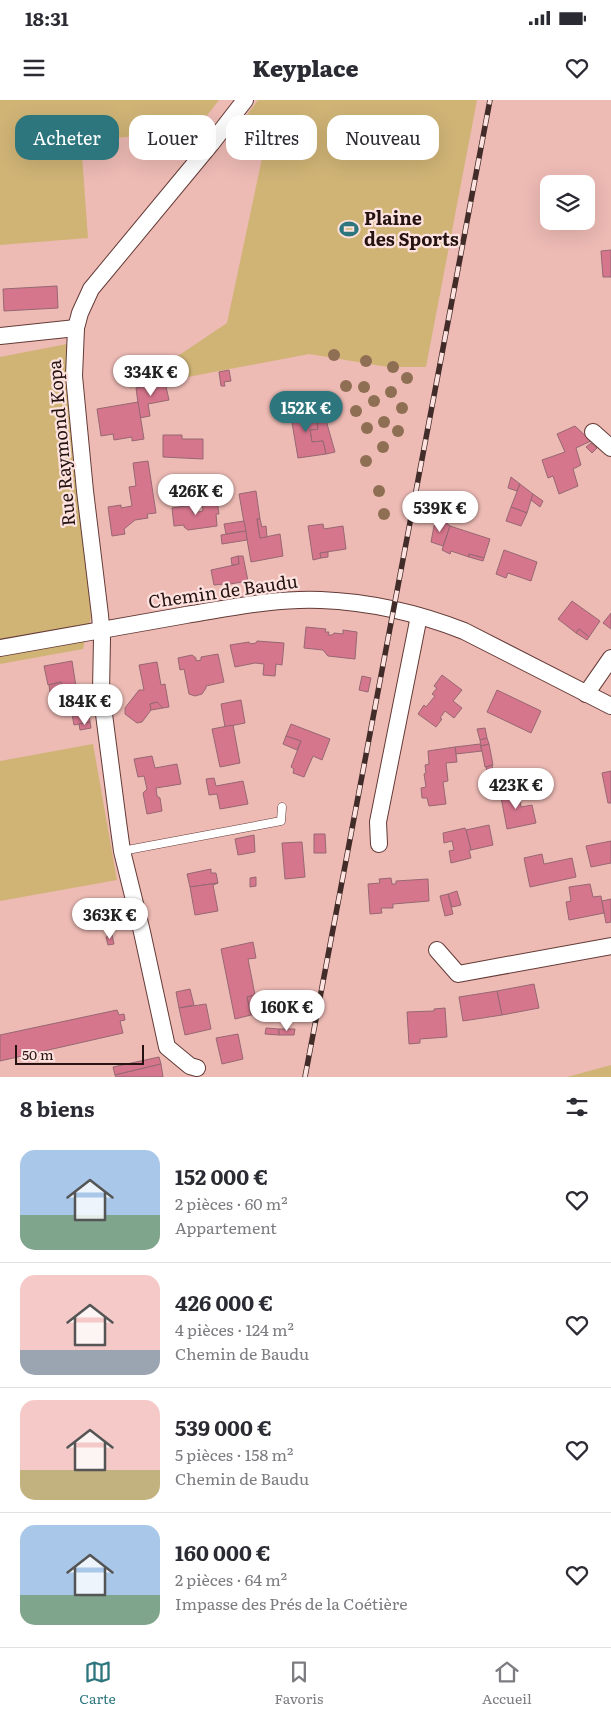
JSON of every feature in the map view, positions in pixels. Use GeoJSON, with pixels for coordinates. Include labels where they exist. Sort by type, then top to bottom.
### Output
{"type":"FeatureCollection","features":[{"type":"Feature","properties":{"kind":"street","name":"Rue Raymond Kopa"},"geometry":{"type":"LineString","coordinates":[[197,1068],[190,1066],[167,1047],[122,851],[101,691],[101,630],[74,376],[76,328],[91,289],[245,100]]}},
{"type":"Feature","properties":{"kind":"street"},"geometry":{"type":"LineString","coordinates":[[0,336],[76,328]]}},
{"type":"Feature","properties":{"kind":"street"},"geometry":{"type":"LineString","coordinates":[[593,432],[611,448]]}},
{"type":"Feature","properties":{"kind":"street","name":"Chemin de Baudu"},"geometry":{"type":"LineString","coordinates":[[0,648],[248,605],[290,600],[371,604],[419,616],[464,631],[611,706]]}},
{"type":"Feature","properties":{"kind":"street"},"geometry":{"type":"LineString","coordinates":[[379,844],[378,822],[419,616]]}},
{"type":"Feature","properties":{"kind":"street"},"geometry":{"type":"LineString","coordinates":[[586,694],[611,658]]}},
{"type":"Feature","properties":{"kind":"street"},"geometry":{"type":"LineString","coordinates":[[436,950],[458,974],[611,946]]}},
{"type":"Feature","properties":{"kind":"lane"},"geometry":{"type":"LineString","coordinates":[[122,851],[281,821],[282,807]]}},
{"type":"Feature","properties":{"kind":"shaded area"},"geometry":{"type":"Polygon","coordinates":[[[0,100],[219,100],[207,115],[129,115],[129,137],[119,138],[119,115],[15,115],[15,160],[82,160],[88,238],[0,245],[0,100]]]}},
{"type":"Feature","properties":{"kind":"shaded area","name":"Plaine des Sports"},"geometry":{"type":"Polygon","coordinates":[[[258,100],[477,100],[426,367],[388,367],[309,354],[130,388],[227,323],[262,160],[317,160],[317,115],[247,115],[258,100]]]}},
{"type":"Feature","properties":{"kind":"shaded area"},"geometry":{"type":"Polygon","coordinates":[[[67,344],[91,617],[83,649],[0,664],[0,357],[67,344]]]}},
{"type":"Feature","properties":{"kind":"shaded area"},"geometry":{"type":"Polygon","coordinates":[[[93,744],[117,880],[0,901],[0,761],[93,744]]]}},
{"type":"Feature","properties":{"kind":"shaded area"},"geometry":{"type":"Polygon","coordinates":[[[611,1065],[611,1077],[567,1077],[611,1065]]]}},
{"type":"Feature","properties":{"kind":"building"},"geometry":{"type":"Polygon","coordinates":[[[611,250],[611,277],[603,277],[601,251],[611,250]]]}},
{"type":"Feature","properties":{"kind":"building"},"geometry":{"type":"Polygon","coordinates":[[[57,286],[58,308],[4,311],[3,289],[57,286]]]}},
{"type":"Feature","properties":{"kind":"building"},"geometry":{"type":"Polygon","coordinates":[[[229,370],[231,381],[224,382],[225,386],[221,386],[219,372],[229,370]]]}},
{"type":"Feature","properties":{"kind":"building"},"geometry":{"type":"Polygon","coordinates":[[[165,382],[169,400],[148,404],[150,416],[140,418],[136,388],[165,382]]]}},
{"type":"Feature","properties":{"kind":"building"},"geometry":{"type":"Polygon","coordinates":[[[138,402],[144,439],[132,441],[132,437],[114,440],[113,434],[101,436],[97,409],[138,402]]]}},
{"type":"Feature","properties":{"kind":"building"},"geometry":{"type":"Polygon","coordinates":[[[322,406],[335,452],[326,454],[323,441],[312,442],[310,430],[318,429],[314,407],[322,406]]]}},
{"type":"Feature","properties":{"kind":"building"},"geometry":{"type":"Polygon","coordinates":[[[314,407],[318,429],[310,430],[312,442],[323,441],[326,454],[298,458],[290,411],[314,407]]]}},
{"type":"Feature","properties":{"kind":"building"},"geometry":{"type":"Polygon","coordinates":[[[575,426],[591,441],[576,448],[581,465],[573,469],[578,486],[559,494],[553,476],[548,478],[542,460],[565,452],[557,434],[575,426]]]}},
{"type":"Feature","properties":{"kind":"building"},"geometry":{"type":"Polygon","coordinates":[[[163,435],[182,435],[182,439],[203,439],[203,459],[163,457],[163,435]]]}},
{"type":"Feature","properties":{"kind":"building"},"geometry":{"type":"Polygon","coordinates":[[[591,443],[597,448],[592,453],[586,447],[591,443]]]}},
{"type":"Feature","properties":{"kind":"building"},"geometry":{"type":"Polygon","coordinates":[[[148,461],[156,513],[147,514],[148,518],[135,520],[124,529],[125,534],[112,536],[108,507],[121,505],[121,508],[132,506],[129,487],[136,486],[133,463],[148,461]]]}},
{"type":"Feature","properties":{"kind":"building"},"geometry":{"type":"Polygon","coordinates":[[[511,477],[520,484],[517,491],[508,488],[511,477]]]}},
{"type":"Feature","properties":{"kind":"building"},"geometry":{"type":"Polygon","coordinates":[[[520,484],[533,494],[527,513],[511,507],[520,484]]]}},
{"type":"Feature","properties":{"kind":"building"},"geometry":{"type":"Polygon","coordinates":[[[256,491],[260,519],[257,519],[260,538],[280,534],[283,556],[251,562],[239,494],[256,491]]]}},
{"type":"Feature","properties":{"kind":"building"},"geometry":{"type":"Polygon","coordinates":[[[533,494],[543,501],[540,507],[531,500],[533,494]]]}},
{"type":"Feature","properties":{"kind":"building"},"geometry":{"type":"Polygon","coordinates":[[[217,501],[219,514],[216,514],[217,526],[188,530],[184,525],[174,526],[172,508],[192,505],[193,513],[203,511],[202,503],[217,501]]]}},
{"type":"Feature","properties":{"kind":"building"},"geometry":{"type":"Polygon","coordinates":[[[511,507],[527,513],[521,526],[506,521],[511,507]]]}},
{"type":"Feature","properties":{"kind":"building"},"geometry":{"type":"Polygon","coordinates":[[[257,519],[260,519],[262,527],[266,526],[267,537],[260,538],[257,519]]]}},
{"type":"Feature","properties":{"kind":"building"},"geometry":{"type":"Polygon","coordinates":[[[443,520],[450,526],[443,546],[431,542],[434,526],[443,520]]]}},
{"type":"Feature","properties":{"kind":"building"},"geometry":{"type":"Polygon","coordinates":[[[244,521],[246,531],[226,534],[224,524],[244,521]]]}},
{"type":"Feature","properties":{"kind":"building"},"geometry":{"type":"Polygon","coordinates":[[[323,524],[324,529],[343,526],[346,549],[320,553],[321,558],[313,560],[308,526],[323,524]]]}},
{"type":"Feature","properties":{"kind":"building"},"geometry":{"type":"Polygon","coordinates":[[[450,526],[490,539],[484,558],[469,554],[469,557],[451,551],[450,554],[442,550],[450,526]]]}},
{"type":"Feature","properties":{"kind":"building"},"geometry":{"type":"Polygon","coordinates":[[[246,531],[247,540],[222,544],[221,535],[246,531]]]}},
{"type":"Feature","properties":{"kind":"building"},"geometry":{"type":"Polygon","coordinates":[[[504,550],[537,562],[531,581],[508,573],[506,578],[496,574],[504,550]]]}},
{"type":"Feature","properties":{"kind":"building"},"geometry":{"type":"Polygon","coordinates":[[[328,552],[328,557],[321,558],[320,553],[328,552]]]}},
{"type":"Feature","properties":{"kind":"building"},"geometry":{"type":"Polygon","coordinates":[[[469,554],[484,558],[483,561],[469,557],[469,554]]]}},
{"type":"Feature","properties":{"kind":"building"},"geometry":{"type":"Polygon","coordinates":[[[238,556],[243,556],[248,581],[214,585],[211,570],[239,564],[238,556]]]}},
{"type":"Feature","properties":{"kind":"building"},"geometry":{"type":"Polygon","coordinates":[[[238,556],[239,564],[232,565],[231,558],[238,556]]]}},
{"type":"Feature","properties":{"kind":"building"},"geometry":{"type":"Polygon","coordinates":[[[572,601],[600,621],[589,637],[579,629],[576,633],[558,619],[572,601]]]}},
{"type":"Feature","properties":{"kind":"building"},"geometry":{"type":"Polygon","coordinates":[[[611,613],[611,629],[603,623],[611,613]]]}},
{"type":"Feature","properties":{"kind":"building"},"geometry":{"type":"Polygon","coordinates":[[[306,627],[326,629],[325,632],[329,632],[328,635],[334,633],[343,634],[343,630],[357,632],[355,659],[328,656],[323,650],[304,648],[306,627]]]}},
{"type":"Feature","properties":{"kind":"building"},"geometry":{"type":"Polygon","coordinates":[[[579,629],[589,637],[587,640],[576,633],[579,629]]]}},
{"type":"Feature","properties":{"kind":"building"},"geometry":{"type":"Polygon","coordinates":[[[257,641],[284,643],[282,665],[276,664],[275,676],[263,675],[264,664],[255,663],[235,667],[230,645],[249,642],[250,644],[257,641]]]}},
{"type":"Feature","properties":{"kind":"building"},"geometry":{"type":"Polygon","coordinates":[[[218,654],[224,682],[206,686],[202,694],[195,696],[189,694],[184,669],[180,670],[178,658],[192,655],[196,658],[196,661],[201,660],[201,657],[218,654]]]}},
{"type":"Feature","properties":{"kind":"building"},"geometry":{"type":"Polygon","coordinates":[[[72,661],[77,693],[64,695],[61,682],[48,685],[44,666],[72,661]]]}},
{"type":"Feature","properties":{"kind":"building"},"geometry":{"type":"Polygon","coordinates":[[[157,662],[161,685],[165,684],[169,707],[163,708],[157,702],[150,704],[151,710],[142,722],[137,723],[125,714],[125,708],[139,690],[144,690],[139,665],[157,662]]]}},
{"type":"Feature","properties":{"kind":"building"},"geometry":{"type":"Polygon","coordinates":[[[442,675],[462,690],[453,701],[462,708],[454,718],[445,711],[436,727],[418,714],[424,705],[426,707],[435,696],[432,694],[437,688],[434,686],[442,675]]]}},
{"type":"Feature","properties":{"kind":"building"},"geometry":{"type":"Polygon","coordinates":[[[362,676],[371,678],[368,692],[359,690],[362,676]]]}},
{"type":"Feature","properties":{"kind":"building"},"geometry":{"type":"Polygon","coordinates":[[[61,682],[63,689],[50,692],[49,685],[61,682]]]}},
{"type":"Feature","properties":{"kind":"building"},"geometry":{"type":"Polygon","coordinates":[[[497,690],[541,711],[531,733],[487,712],[497,690]]]}},
{"type":"Feature","properties":{"kind":"building"},"geometry":{"type":"Polygon","coordinates":[[[87,696],[90,722],[74,725],[73,703],[80,702],[79,698],[87,696]]]}},
{"type":"Feature","properties":{"kind":"building"},"geometry":{"type":"Polygon","coordinates":[[[241,700],[245,723],[225,727],[221,704],[241,700]]]}},
{"type":"Feature","properties":{"kind":"building"},"geometry":{"type":"Polygon","coordinates":[[[157,702],[163,708],[151,710],[150,704],[157,702]]]}},
{"type":"Feature","properties":{"kind":"building"},"geometry":{"type":"Polygon","coordinates":[[[90,722],[91,728],[80,730],[79,724],[90,722]]]}},
{"type":"Feature","properties":{"kind":"building"},"geometry":{"type":"Polygon","coordinates":[[[291,724],[330,739],[322,760],[313,756],[304,777],[293,773],[294,769],[291,767],[301,741],[286,736],[291,724]]]}},
{"type":"Feature","properties":{"kind":"building"},"geometry":{"type":"Polygon","coordinates":[[[233,725],[240,763],[220,767],[212,729],[233,725]]]}},
{"type":"Feature","properties":{"kind":"building"},"geometry":{"type":"Polygon","coordinates":[[[485,728],[487,738],[480,740],[477,729],[485,728]]]}},
{"type":"Feature","properties":{"kind":"building"},"geometry":{"type":"Polygon","coordinates":[[[286,736],[301,741],[297,750],[283,744],[286,736]]]}},
{"type":"Feature","properties":{"kind":"building"},"geometry":{"type":"Polygon","coordinates":[[[487,738],[489,744],[481,746],[480,740],[487,738]]]}},
{"type":"Feature","properties":{"kind":"building"},"geometry":{"type":"Polygon","coordinates":[[[480,744],[482,751],[456,754],[455,747],[480,744]]]}},
{"type":"Feature","properties":{"kind":"building"},"geometry":{"type":"Polygon","coordinates":[[[489,744],[493,765],[485,767],[481,746],[489,744]]]}},
{"type":"Feature","properties":{"kind":"building"},"geometry":{"type":"Polygon","coordinates":[[[455,747],[457,762],[446,763],[448,781],[443,782],[446,804],[429,806],[427,798],[422,798],[421,788],[426,787],[424,774],[426,773],[425,765],[429,764],[428,751],[455,747]]]}},
{"type":"Feature","properties":{"kind":"building"},"geometry":{"type":"Polygon","coordinates":[[[152,756],[155,768],[177,764],[181,784],[156,788],[162,811],[147,814],[143,793],[147,789],[144,776],[138,777],[134,759],[152,756]]]}},
{"type":"Feature","properties":{"kind":"building"},"geometry":{"type":"Polygon","coordinates":[[[492,765],[493,773],[488,775],[486,767],[492,765]]]}},
{"type":"Feature","properties":{"kind":"building"},"geometry":{"type":"Polygon","coordinates":[[[611,771],[611,803],[608,803],[602,773],[611,771]]]}},
{"type":"Feature","properties":{"kind":"building"},"geometry":{"type":"Polygon","coordinates":[[[214,778],[216,786],[243,781],[248,804],[220,809],[217,794],[209,795],[206,779],[214,778]]]}},
{"type":"Feature","properties":{"kind":"building"},"geometry":{"type":"Polygon","coordinates":[[[518,788],[521,807],[532,805],[536,823],[507,829],[500,792],[518,788]]]}},
{"type":"Feature","properties":{"kind":"building"},"geometry":{"type":"Polygon","coordinates":[[[489,825],[493,845],[471,850],[466,830],[489,825]]]}},
{"type":"Feature","properties":{"kind":"building"},"geometry":{"type":"Polygon","coordinates":[[[465,828],[471,850],[469,850],[471,858],[451,863],[449,851],[454,850],[452,841],[444,843],[443,833],[465,828]]]}},
{"type":"Feature","properties":{"kind":"building"},"geometry":{"type":"Polygon","coordinates":[[[314,834],[325,834],[326,853],[314,853],[314,834]]]}},
{"type":"Feature","properties":{"kind":"building"},"geometry":{"type":"Polygon","coordinates":[[[254,835],[255,852],[238,855],[235,839],[254,835]]]}},
{"type":"Feature","properties":{"kind":"building"},"geometry":{"type":"Polygon","coordinates":[[[611,841],[611,863],[591,867],[586,846],[611,841]]]}},
{"type":"Feature","properties":{"kind":"building"},"geometry":{"type":"Polygon","coordinates":[[[302,842],[305,877],[285,879],[282,843],[302,842]]]}},
{"type":"Feature","properties":{"kind":"building"},"geometry":{"type":"Polygon","coordinates":[[[542,854],[544,864],[572,858],[576,877],[530,887],[524,858],[542,854]]]}},
{"type":"Feature","properties":{"kind":"building"},"geometry":{"type":"Polygon","coordinates":[[[211,869],[211,873],[216,873],[218,883],[190,887],[187,874],[211,869]]]}},
{"type":"Feature","properties":{"kind":"building"},"geometry":{"type":"Polygon","coordinates":[[[256,877],[256,886],[250,887],[250,878],[256,877]]]}},
{"type":"Feature","properties":{"kind":"building"},"geometry":{"type":"Polygon","coordinates":[[[391,878],[392,884],[396,884],[396,881],[428,879],[429,901],[393,904],[393,908],[381,908],[382,913],[370,914],[368,884],[380,883],[379,879],[391,878]]]}},
{"type":"Feature","properties":{"kind":"building"},"geometry":{"type":"Polygon","coordinates":[[[218,883],[213,885],[218,911],[195,915],[190,887],[218,883]]]}},
{"type":"Feature","properties":{"kind":"building"},"geometry":{"type":"Polygon","coordinates":[[[590,884],[593,897],[601,896],[604,913],[569,920],[566,902],[571,901],[569,887],[590,884]]]}},
{"type":"Feature","properties":{"kind":"building"},"geometry":{"type":"Polygon","coordinates":[[[457,891],[461,905],[452,907],[448,894],[457,891]]]}},
{"type":"Feature","properties":{"kind":"building"},"geometry":{"type":"Polygon","coordinates":[[[448,894],[453,914],[445,916],[440,896],[448,894]]]}},
{"type":"Feature","properties":{"kind":"building"},"geometry":{"type":"Polygon","coordinates":[[[611,899],[611,922],[606,923],[602,901],[611,899]]]}},
{"type":"Feature","properties":{"kind":"building"},"geometry":{"type":"Polygon","coordinates":[[[112,935],[114,944],[108,945],[106,937],[112,935]]]}},
{"type":"Feature","properties":{"kind":"building"},"geometry":{"type":"Polygon","coordinates":[[[253,942],[256,958],[248,959],[255,995],[247,997],[251,1015],[235,1019],[221,949],[253,942]]]}},
{"type":"Feature","properties":{"kind":"building"},"geometry":{"type":"Polygon","coordinates":[[[534,984],[539,1008],[502,1015],[497,991],[534,984]]]}},
{"type":"Feature","properties":{"kind":"building"},"geometry":{"type":"Polygon","coordinates":[[[190,989],[194,1005],[179,1008],[176,992],[190,989]]]}},
{"type":"Feature","properties":{"kind":"building"},"geometry":{"type":"Polygon","coordinates":[[[497,991],[502,1015],[463,1021],[459,997],[497,991]]]}},
{"type":"Feature","properties":{"kind":"building"},"geometry":{"type":"Polygon","coordinates":[[[255,995],[259,1014],[251,1015],[247,997],[255,995]]]}},
{"type":"Feature","properties":{"kind":"building"},"geometry":{"type":"Polygon","coordinates":[[[206,1004],[211,1029],[185,1035],[179,1008],[206,1004]]]}},
{"type":"Feature","properties":{"kind":"building"},"geometry":{"type":"Polygon","coordinates":[[[445,1008],[447,1037],[420,1039],[420,1043],[409,1044],[407,1012],[434,1011],[434,1009],[445,1008]]]}},
{"type":"Feature","properties":{"kind":"building"},"geometry":{"type":"Polygon","coordinates":[[[117,1010],[119,1015],[124,1014],[125,1020],[120,1021],[123,1033],[0,1061],[0,1035],[117,1010]]]}},
{"type":"Feature","properties":{"kind":"building"},"geometry":{"type":"Polygon","coordinates":[[[266,1028],[279,1029],[279,1035],[265,1034],[266,1028]]]}},
{"type":"Feature","properties":{"kind":"building"},"geometry":{"type":"Polygon","coordinates":[[[279,1029],[295,1029],[294,1035],[279,1035],[279,1029]]]}},
{"type":"Feature","properties":{"kind":"building"},"geometry":{"type":"Polygon","coordinates":[[[238,1034],[243,1059],[222,1064],[216,1038],[238,1034]]]}},
{"type":"Feature","properties":{"kind":"building"},"geometry":{"type":"Polygon","coordinates":[[[159,1057],[161,1064],[115,1075],[113,1067],[159,1057]]]}},
{"type":"Feature","properties":{"kind":"building"},"geometry":{"type":"Polygon","coordinates":[[[161,1064],[163,1077],[116,1077],[115,1075],[161,1064]]]}},
{"type":"Feature","properties":{"kind":"railway"},"geometry":{"type":"LineString","coordinates":[[305,1077],[490,100]]}},
{"type":"Feature","properties":{"kind":"place","name":"Plaine des Sports"},"geometry":{"type":"Point","coordinates":[349,229]}}]}
